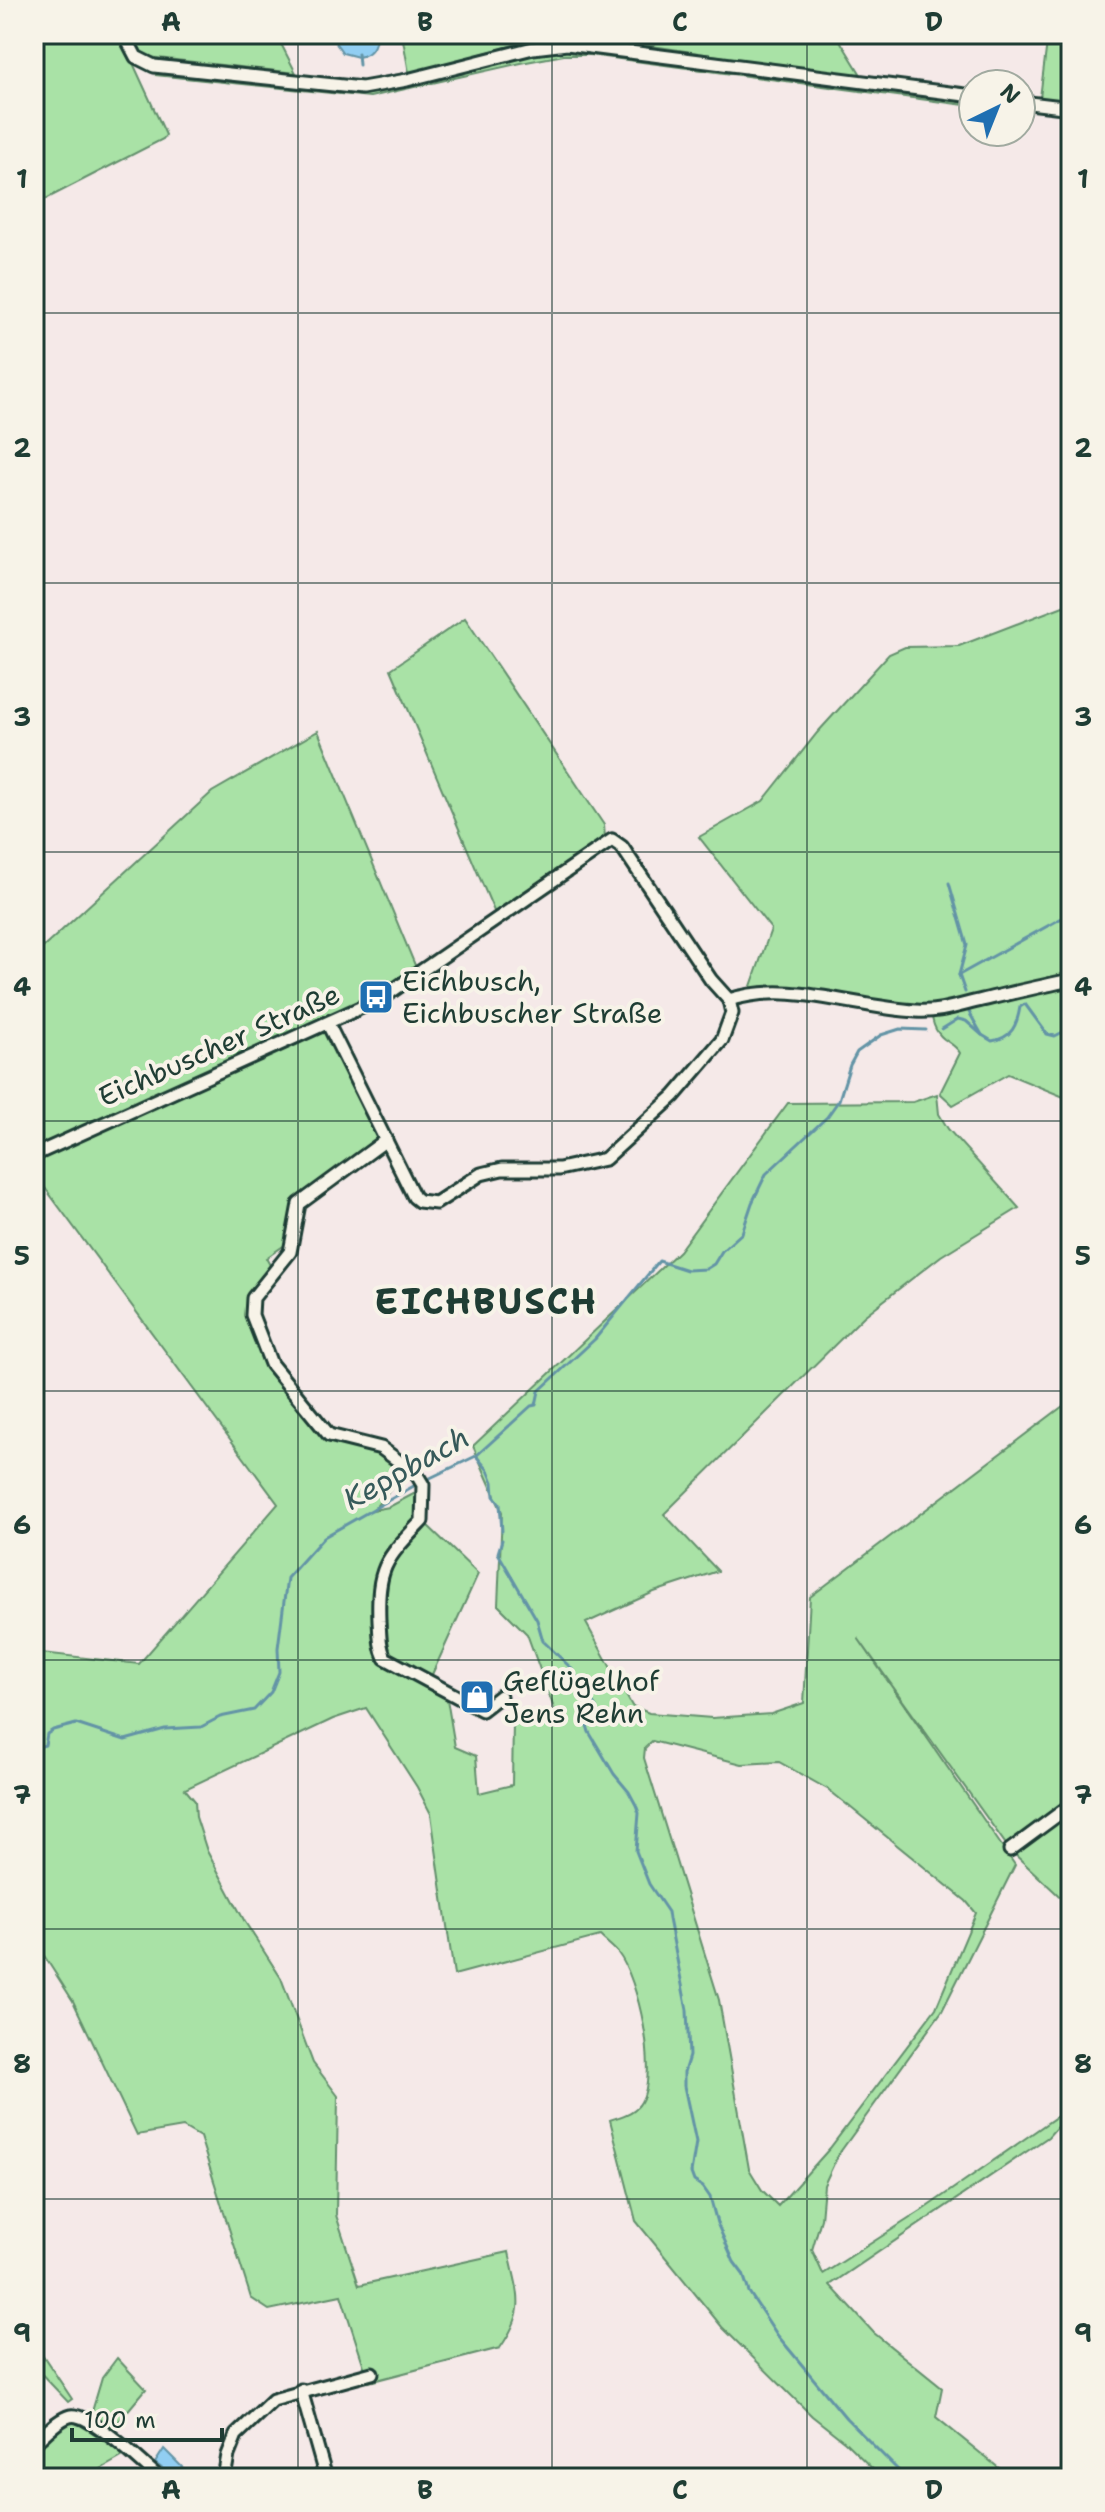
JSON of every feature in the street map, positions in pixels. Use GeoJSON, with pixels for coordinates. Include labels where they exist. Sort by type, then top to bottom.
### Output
{"type":"FeatureCollection","features":[{"type":"Feature","properties":{"kind":"street"},"geometry":{"type":"LineString","coordinates":[[124,34],[136,57],[154,66],[362,88],[407,80],[533,48],[567,44],[957,94]]}},
{"type":"Feature","properties":{"kind":"street"},"geometry":{"type":"LineString","coordinates":[[1037,104],[1071,108]]}},
{"type":"Feature","properties":{"kind":"street","name":"Eichbuscher Straße"},"geometry":{"type":"LineString","coordinates":[[34,1155],[382,998],[612,840],[622,847],[711,980],[729,1000]]}},
{"type":"Feature","properties":{"kind":"street"},"geometry":{"type":"LineString","coordinates":[[328,1024],[414,1197],[419,1201],[436,1203],[481,1174],[502,1169],[559,1169],[605,1159],[674,1096],[722,1040],[732,1013],[729,1000],[745,994],[839,1000],[900,1010],[934,1011],[1071,980]]}},
{"type":"Feature","properties":{"kind":"street"},"geometry":{"type":"LineString","coordinates":[[386,1140],[299,1204],[290,1252],[253,1298],[252,1315],[271,1364],[329,1435],[381,1448],[417,1476],[422,1521],[390,1555],[381,1571],[378,1591],[380,1647],[385,1658],[482,1710],[500,1696]]}},
{"type":"Feature","properties":{"kind":"street"},"geometry":{"type":"LineString","coordinates":[[1010,1850],[1071,1805]]}},
{"type":"Feature","properties":{"kind":"street"},"geometry":{"type":"LineString","coordinates":[[224,2478],[236,2435],[273,2400],[372,2373]]}},
{"type":"Feature","properties":{"kind":"street"},"geometry":{"type":"LineString","coordinates":[[301,2390],[326,2478]]}},
{"type":"Feature","properties":{"kind":"street"},"geometry":{"type":"LineString","coordinates":[[34,2443],[68,2416],[77,2415],[94,2424],[159,2478]]}},
{"type":"Feature","properties":{"kind":"green space"},"geometry":{"type":"Polygon","coordinates":[[[37,34],[276,34],[296,73],[148,57],[132,61],[166,135],[34,205],[34,39],[37,34]]]}},
{"type":"Feature","properties":{"kind":"green space"},"geometry":{"type":"Polygon","coordinates":[[[402,34],[836,34],[863,78],[599,38],[545,37],[409,73],[402,34]]]}},
{"type":"Feature","properties":{"kind":"green space"},"geometry":{"type":"Polygon","coordinates":[[[1048,34],[1071,34],[1071,103],[1040,98],[1048,34]]]}},
{"type":"Feature","properties":{"kind":"green space"},"geometry":{"type":"Polygon","coordinates":[[[573,48],[704,68],[957,98],[957,104],[590,55],[564,55],[521,63],[370,97],[156,75],[157,71],[349,91],[537,51],[573,48]]]}},
{"type":"Feature","properties":{"kind":"green space"},"geometry":{"type":"Polygon","coordinates":[[[1071,603],[1071,1100],[1008,1074],[953,1105],[940,1093],[960,1053],[937,1032],[930,1006],[750,989],[771,929],[699,837],[763,801],[817,733],[889,654],[905,647],[959,646],[1071,603]]]}},
{"type":"Feature","properties":{"kind":"green space"},"geometry":{"type":"Polygon","coordinates":[[[465,618],[604,825],[605,838],[598,846],[496,916],[391,669],[465,618]]]}},
{"type":"Feature","properties":{"kind":"green space"},"geometry":{"type":"Polygon","coordinates":[[[318,731],[417,970],[373,998],[331,1019],[386,1140],[299,1204],[290,1252],[285,1245],[266,1258],[275,1274],[253,1298],[252,1315],[271,1364],[329,1435],[358,1443],[409,1467],[373,1510],[389,1507],[423,1489],[423,1521],[478,1574],[429,1681],[446,1693],[455,1747],[476,1756],[479,1793],[512,1785],[513,1722],[555,1711],[527,1634],[498,1605],[502,1512],[473,1446],[679,1251],[788,1103],[913,1102],[937,1094],[939,1114],[948,1129],[1019,1208],[941,1256],[864,1316],[664,1514],[718,1571],[654,1592],[586,1623],[632,1706],[649,1713],[712,1718],[771,1714],[804,1703],[810,1597],[1071,1400],[1071,1804],[1054,1818],[1071,1830],[1071,1907],[1010,1850],[858,1638],[1015,1865],[942,2011],[838,2155],[824,2185],[821,2219],[812,2250],[823,2274],[921,2211],[1056,2117],[1071,2111],[1048,2137],[830,2285],[874,2333],[942,2388],[936,2417],[1011,2478],[878,2478],[879,2475],[845,2442],[812,2416],[722,2327],[636,2221],[610,2120],[627,2114],[641,2102],[648,2070],[639,2003],[625,1965],[618,1953],[600,1936],[454,1975],[431,1814],[366,1708],[333,1719],[185,1789],[195,1801],[196,1817],[207,1851],[245,1922],[281,1978],[313,2063],[338,2096],[336,2215],[359,2285],[509,2252],[518,2312],[500,2348],[369,2382],[341,2295],[269,2310],[251,2298],[200,2137],[183,2127],[137,2135],[73,2001],[34,1940],[34,1652],[139,1664],[278,1504],[34,1173],[34,956],[212,792],[318,731]],[[652,1741],[645,1748],[644,1758],[719,2000],[749,2169],[762,2190],[778,2206],[830,2148],[936,2008],[976,1913],[966,1901],[829,1790],[779,1762],[742,1764],[652,1741]]]}},
{"type":"Feature","properties":{"kind":"green space"},"geometry":{"type":"Polygon","coordinates":[[[34,2342],[72,2399],[68,2402],[34,2366],[34,2342]]]}},
{"type":"Feature","properties":{"kind":"green space"},"geometry":{"type":"Polygon","coordinates":[[[117,2358],[146,2389],[110,2432],[91,2415],[102,2378],[117,2358]]]}},
{"type":"Feature","properties":{"kind":"green space"},"geometry":{"type":"Polygon","coordinates":[[[80,2418],[127,2454],[85,2478],[34,2478],[34,2448],[66,2422],[80,2418]]]}},
{"type":"Feature","properties":{"kind":"water"},"geometry":{"type":"Polygon","coordinates":[[[333,34],[376,34],[372,49],[358,57],[343,53],[332,38],[333,34]]]}},
{"type":"Feature","properties":{"kind":"water"},"geometry":{"type":"Polygon","coordinates":[[[164,2449],[193,2478],[175,2478],[155,2463],[164,2449]]]}},
{"type":"Feature","properties":{"kind":"waterway"},"geometry":{"type":"LineString","coordinates":[[358,53],[359,65]]}},
{"type":"Feature","properties":{"kind":"waterway"},"geometry":{"type":"LineString","coordinates":[[949,883],[967,945],[959,975]]}},
{"type":"Feature","properties":{"kind":"waterway","name":"Keppbach"},"geometry":{"type":"LineString","coordinates":[[965,992],[959,975],[1071,913]]}},
{"type":"Feature","properties":{"kind":"waterway"},"geometry":{"type":"LineString","coordinates":[[982,1035],[992,1041],[1009,1034],[1020,1007],[1025,1004],[1047,1034],[1055,1036],[1063,1032],[1064,998],[1071,993]]}},
{"type":"Feature","properties":{"kind":"waterway","name":"Keppbach"},"geometry":{"type":"LineString","coordinates":[[942,1029],[958,1019],[966,1021],[982,1035],[969,1012]]}},
{"type":"Feature","properties":{"kind":"waterway","name":"Keppbach"},"geometry":{"type":"LineString","coordinates":[[426,1480],[476,1456],[531,1406],[536,1405],[539,1391],[595,1339],[659,1261],[687,1270],[706,1269],[714,1264],[722,1251],[742,1233],[766,1174],[827,1117],[839,1100],[857,1052],[881,1035],[900,1029],[926,1030]]}},
{"type":"Feature","properties":{"kind":"waterway"},"geometry":{"type":"LineString","coordinates":[[476,1456],[493,1482],[494,1496],[500,1504],[502,1531]]}},
{"type":"Feature","properties":{"kind":"waterway","name":"Keppbach"},"geometry":{"type":"LineString","coordinates":[[34,1748],[45,1745],[47,1734],[53,1730],[76,1724],[125,1740],[165,1729],[201,1727],[220,1717],[254,1710],[271,1692],[279,1672],[278,1648],[287,1578],[324,1537],[419,1483]]}},
{"type":"Feature","properties":{"kind":"waterway"},"geometry":{"type":"LineString","coordinates":[[502,1540],[498,1553],[537,1620],[543,1641],[571,1668],[596,1708],[595,1714],[586,1722],[589,1732],[614,1774],[629,1792],[639,1813],[636,1851],[649,1884],[668,1912],[687,2010],[689,2056],[684,2086],[696,2142],[691,2173],[694,2181],[710,2197],[717,2223],[734,2262],[743,2274],[749,2292],[778,2336],[846,2418],[906,2478]]}},
{"type":"Feature","properties":{"kind":"place","name":"Eichbusch, Eichbuscher Straße"},"geometry":{"type":"Point","coordinates":[376,997]}},
{"type":"Feature","properties":{"kind":"place","name":"Geflügelhof Jens Rehn"},"geometry":{"type":"Point","coordinates":[477,1697]}},
{"type":"Feature","properties":{"kind":"district","name":"EICHBUSCH"},"geometry":{"type":"Point","coordinates":[486,1301]}}]}
